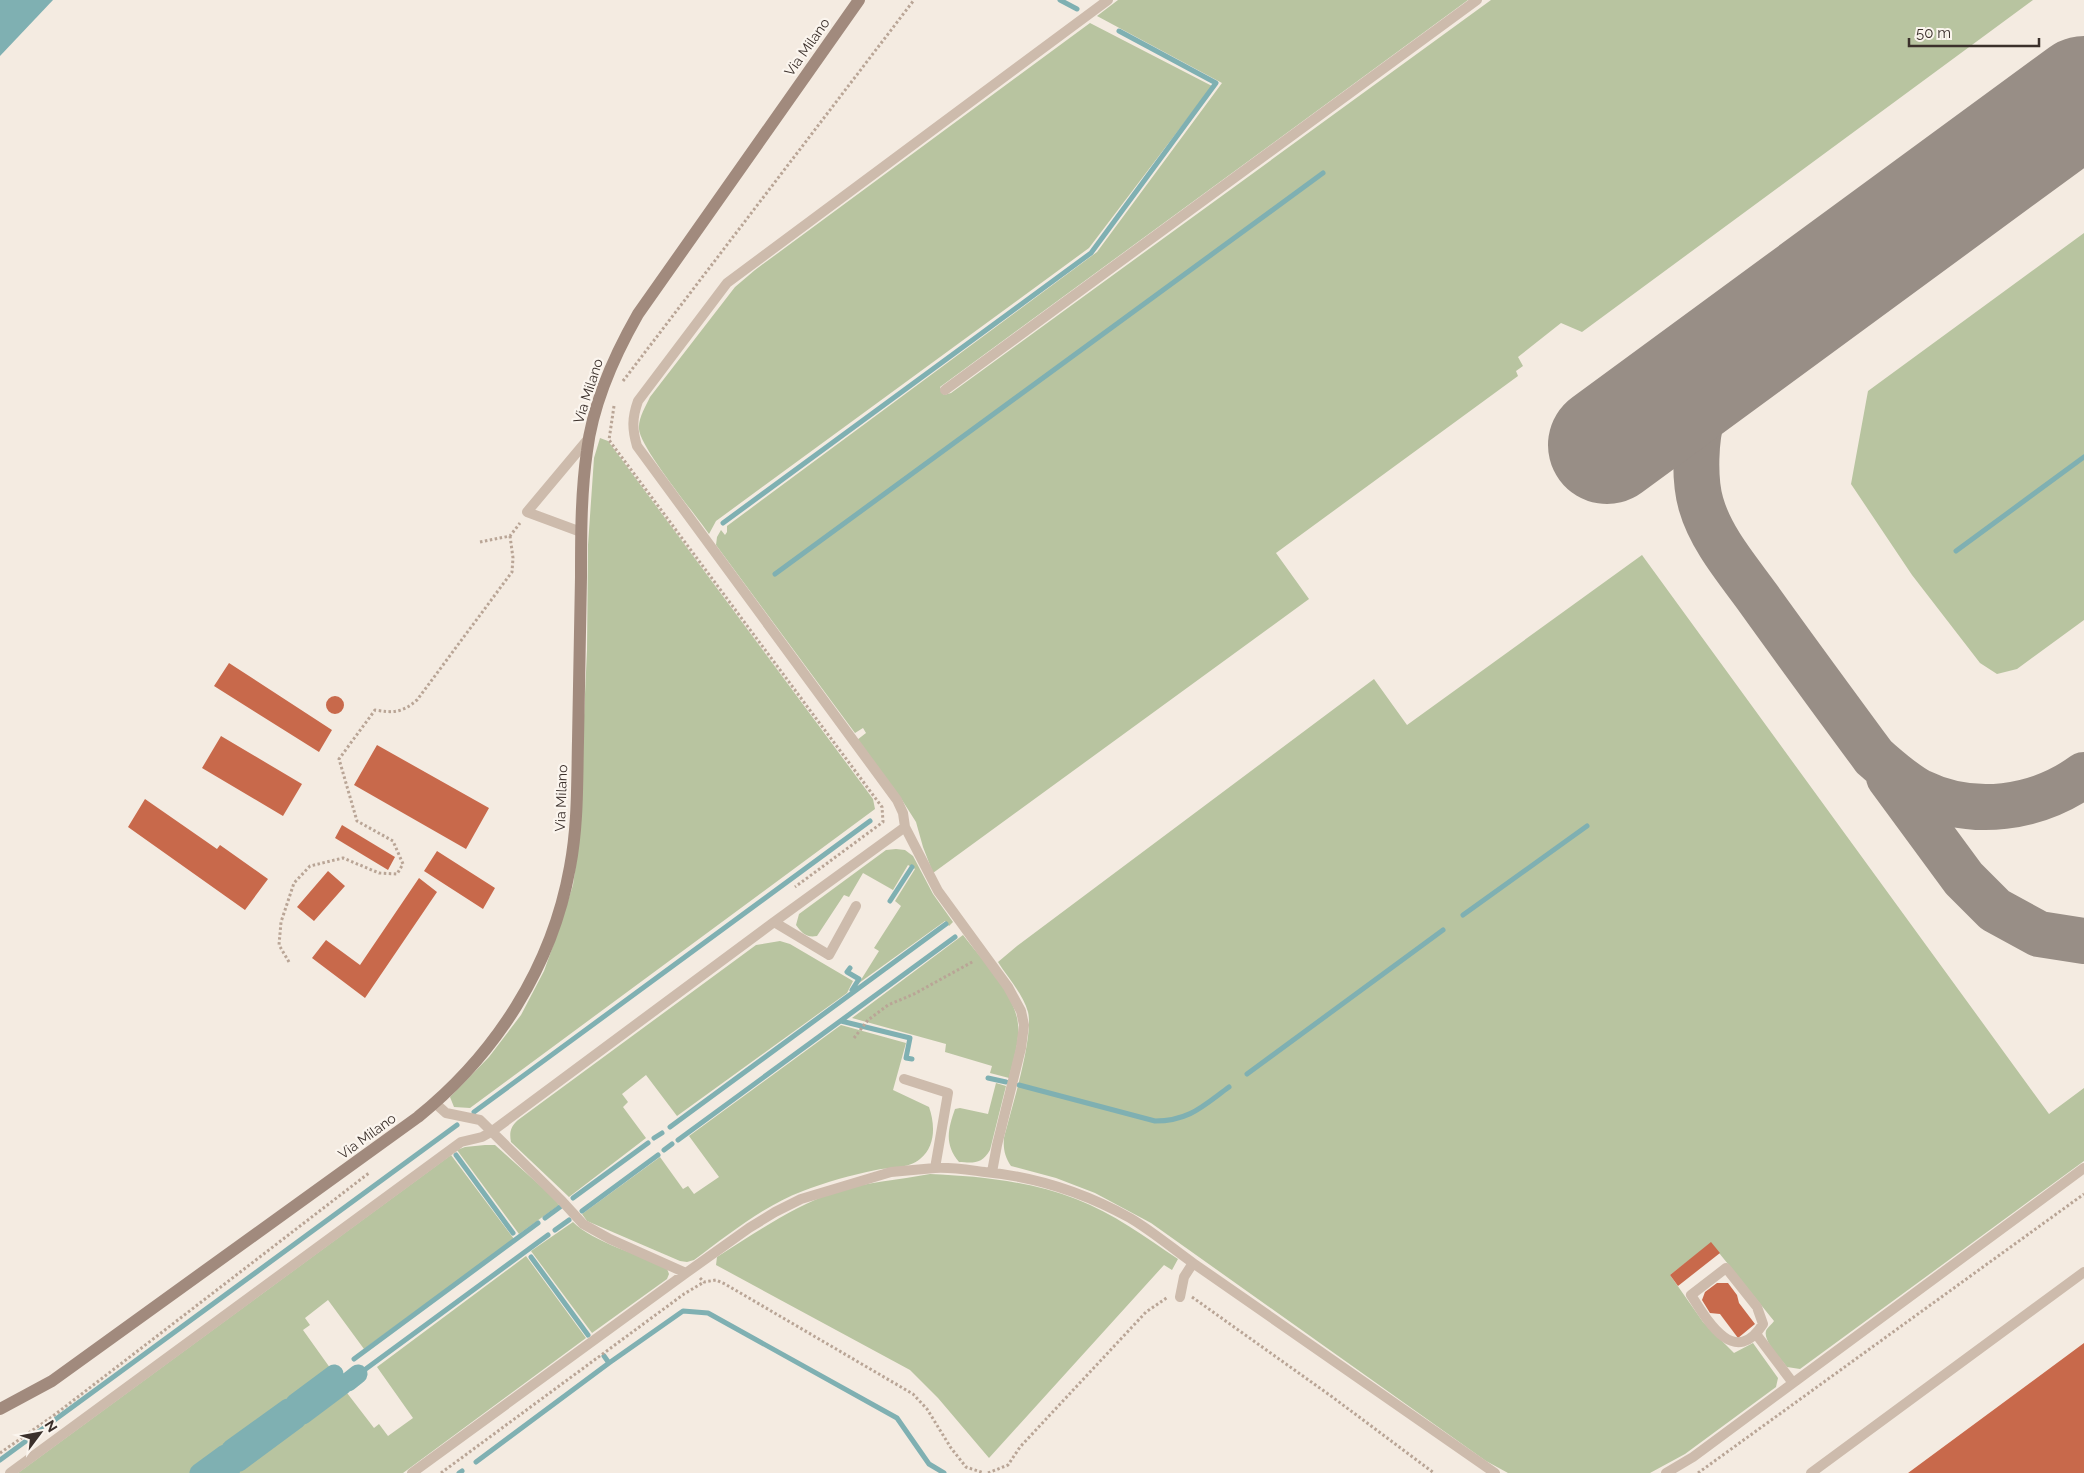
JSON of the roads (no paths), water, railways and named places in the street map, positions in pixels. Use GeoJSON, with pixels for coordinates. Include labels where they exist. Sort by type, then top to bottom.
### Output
{"type":"FeatureCollection","features":[{"type":"Feature","properties":{"kind":"street","name":"Via Milano"},"geometry":{"type":"LineString","coordinates":[[0,1409],[59,1376],[378,1147],[434,1103],[478,1060],[516,1007],[543,955],[562,901],[572,852],[577,803],[582,532],[589,438],[598,402],[608,374],[638,314],[859,0]]}},
{"type":"Feature","properties":{"kind":"lane"},"geometry":{"type":"LineString","coordinates":[[992,1172],[1021,1048],[1024,1025],[1021,1011],[1008,986],[938,891],[905,827],[903,813],[897,800],[636,446],[632,416],[638,401],[727,283],[1108,0]]}},
{"type":"Feature","properties":{"kind":"lane"},"geometry":{"type":"LineString","coordinates":[[945,390],[1477,0]]}},
{"type":"Feature","properties":{"kind":"lane"},"geometry":{"type":"LineString","coordinates":[[582,532],[527,512],[589,438]]}},
{"type":"Feature","properties":{"kind":"lane"},"geometry":{"type":"LineString","coordinates":[[10,1473],[461,1142],[482,1137],[491,1132],[905,827]]}},
{"type":"Feature","properties":{"kind":"lane"},"geometry":{"type":"LineString","coordinates":[[774,922],[829,955],[856,906]]}},
{"type":"Feature","properties":{"kind":"lane"},"geometry":{"type":"LineString","coordinates":[[904,1079],[948,1092],[936,1168]]}},
{"type":"Feature","properties":{"kind":"lane"},"geometry":{"type":"LineString","coordinates":[[434,1103],[446,1113],[480,1120],[583,1224],[610,1240],[686,1272]]}},
{"type":"Feature","properties":{"kind":"lane"},"geometry":{"type":"LineString","coordinates":[[412,1473],[749,1228],[801,1199],[891,1172],[946,1167],[992,1172],[1041,1181],[1098,1202],[1132,1219],[1495,1473]]}},
{"type":"Feature","properties":{"kind":"lane"},"geometry":{"type":"LineString","coordinates":[[1666,1473],[1693,1456],[2084,1168]]}},
{"type":"Feature","properties":{"kind":"lane"},"geometry":{"type":"LineString","coordinates":[[1180,1296],[1184,1277],[1193,1262]]}},
{"type":"Feature","properties":{"kind":"lane"},"geometry":{"type":"LineString","coordinates":[[1726,1268],[1756,1307],[1763,1324],[1756,1334],[1741,1343],[1730,1342],[1705,1317],[1691,1295],[1726,1268]]}},
{"type":"Feature","properties":{"kind":"lane"},"geometry":{"type":"LineString","coordinates":[[1811,1473],[2084,1272]]}},
{"type":"Feature","properties":{"kind":"lane"},"geometry":{"type":"LineString","coordinates":[[1756,1334],[1793,1383]]}},
{"type":"Feature","properties":{"kind":"water"},"geometry":{"type":"Polygon","coordinates":[[[0,0],[53,0],[0,56],[0,0]]]}},
{"type":"Feature","properties":{"kind":"waterway"},"geometry":{"type":"LineString","coordinates":[[1060,0],[1077,9]]}},
{"type":"Feature","properties":{"kind":"waterway"},"geometry":{"type":"LineString","coordinates":[[723,523],[1091,253],[1216,83],[1119,31]]}},
{"type":"Feature","properties":{"kind":"waterway"},"geometry":{"type":"LineString","coordinates":[[775,574],[1323,173]]}},
{"type":"Feature","properties":{"kind":"waterway"},"geometry":{"type":"LineString","coordinates":[[1956,551],[2084,457]]}},
{"type":"Feature","properties":{"kind":"waterway"},"geometry":{"type":"LineString","coordinates":[[474,1112],[870,821]]}},
{"type":"Feature","properties":{"kind":"waterway"},"geometry":{"type":"LineString","coordinates":[[1463,915],[1587,826]]}},
{"type":"Feature","properties":{"kind":"waterway"},"geometry":{"type":"LineString","coordinates":[[890,901],[912,867]]}},
{"type":"Feature","properties":{"kind":"waterway"},"geometry":{"type":"LineString","coordinates":[[670,1127],[946,924]]}},
{"type":"Feature","properties":{"kind":"waterway"},"geometry":{"type":"LineString","coordinates":[[1247,1074],[1443,930]]}},
{"type":"Feature","properties":{"kind":"waterway"},"geometry":{"type":"LineString","coordinates":[[678,1140],[955,937]]}},
{"type":"Feature","properties":{"kind":"waterway"},"geometry":{"type":"LineString","coordinates":[[850,968],[847,972],[859,979],[852,990]]}},
{"type":"Feature","properties":{"kind":"waterway"},"geometry":{"type":"LineString","coordinates":[[841,1021],[910,1038],[906,1058],[912,1059]]}},
{"type":"Feature","properties":{"kind":"waterway"},"geometry":{"type":"LineString","coordinates":[[988,1078],[1006,1082]]}},
{"type":"Feature","properties":{"kind":"waterway"},"geometry":{"type":"LineString","coordinates":[[1019,1085],[1155,1121],[1177,1118],[1195,1111],[1229,1087]]}},
{"type":"Feature","properties":{"kind":"waterway"},"geometry":{"type":"LineString","coordinates":[[0,1460],[457,1125]]}},
{"type":"Feature","properties":{"kind":"waterway"},"geometry":{"type":"LineString","coordinates":[[654,1138],[662,1133]]}},
{"type":"Feature","properties":{"kind":"waterway"},"geometry":{"type":"LineString","coordinates":[[573,1198],[648,1143]]}},
{"type":"Feature","properties":{"kind":"waterway"},"geometry":{"type":"LineString","coordinates":[[664,1150],[672,1144]]}},
{"type":"Feature","properties":{"kind":"waterway"},"geometry":{"type":"LineString","coordinates":[[456,1155],[513,1233]]}},
{"type":"Feature","properties":{"kind":"waterway"},"geometry":{"type":"LineString","coordinates":[[582,1211],[658,1155]]}},
{"type":"Feature","properties":{"kind":"waterway"},"geometry":{"type":"LineString","coordinates":[[545,1218],[560,1207]]}},
{"type":"Feature","properties":{"kind":"waterway"},"geometry":{"type":"LineString","coordinates":[[555,1230],[569,1220]]}},
{"type":"Feature","properties":{"kind":"waterway"},"geometry":{"type":"LineString","coordinates":[[354,1359],[538,1223]]}},
{"type":"Feature","properties":{"kind":"waterway"},"geometry":{"type":"LineString","coordinates":[[363,1371],[548,1235]]}},
{"type":"Feature","properties":{"kind":"waterway"},"geometry":{"type":"LineString","coordinates":[[531,1257],[588,1335]]}},
{"type":"Feature","properties":{"kind":"waterway"},"geometry":{"type":"LineString","coordinates":[[609,1363],[683,1311],[708,1313],[897,1418],[929,1464],[944,1473]]}},
{"type":"Feature","properties":{"kind":"waterway"},"geometry":{"type":"LineString","coordinates":[[476,1462],[609,1363],[604,1356]]}},
{"type":"Feature","properties":{"kind":"waterway"},"geometry":{"type":"LineString","coordinates":[[295,1403],[334,1374]]}},
{"type":"Feature","properties":{"kind":"waterway"},"geometry":{"type":"LineString","coordinates":[[348,1382],[358,1374]]}},
{"type":"Feature","properties":{"kind":"waterway"},"geometry":{"type":"LineString","coordinates":[[303,1415],[343,1385]]}},
{"type":"Feature","properties":{"kind":"waterway"},"geometry":{"type":"LineString","coordinates":[[231,1449],[288,1408]]}},
{"type":"Feature","properties":{"kind":"waterway"},"geometry":{"type":"LineString","coordinates":[[239,1462],[297,1419]]}},
{"type":"Feature","properties":{"kind":"waterway"},"geometry":{"type":"LineString","coordinates":[[199,1473],[225,1454]]}},
{"type":"Feature","properties":{"kind":"waterway"},"geometry":{"type":"LineString","coordinates":[[224,1473],[233,1466]]}}]}
